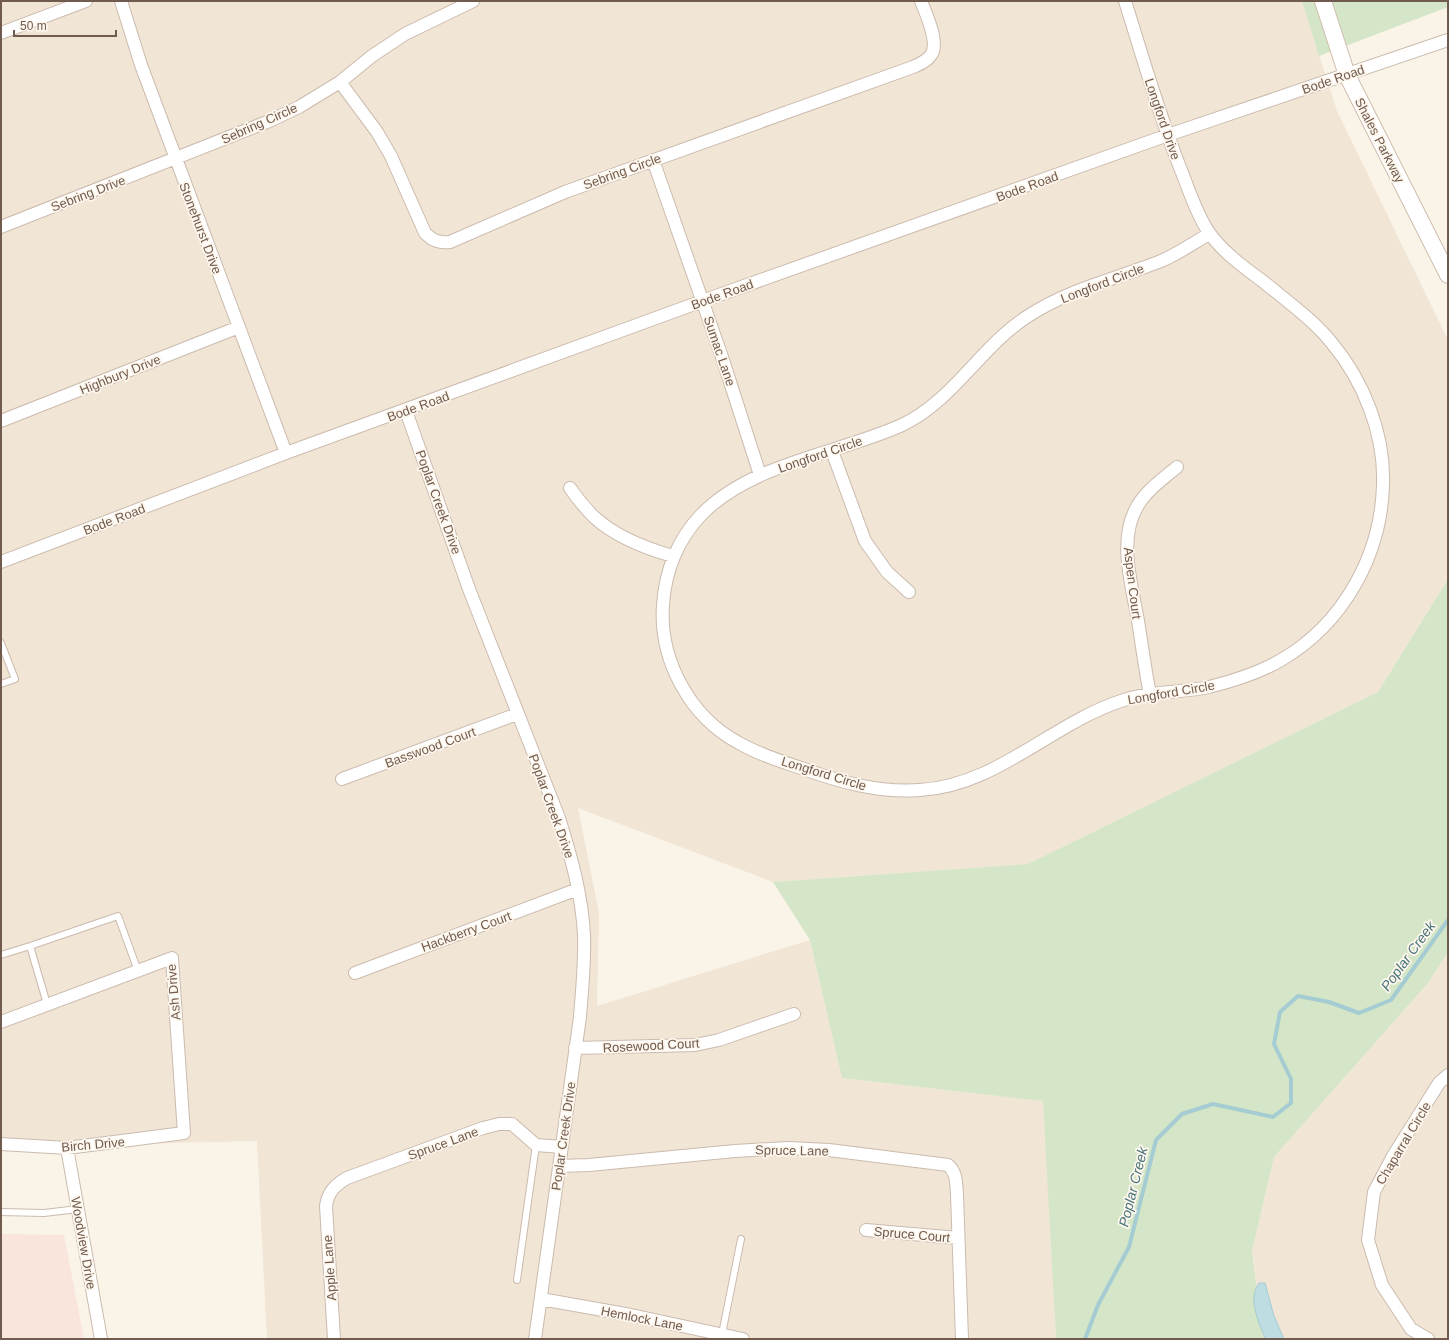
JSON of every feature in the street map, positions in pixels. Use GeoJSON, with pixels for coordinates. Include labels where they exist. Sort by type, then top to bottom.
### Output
{"type":"FeatureCollection","features":[{"type":"Feature","properties":{"kind":"street"},"geometry":{"type":"LineString","coordinates":[[1,33],[86,1]]}},
{"type":"Feature","properties":{"kind":"street","name":"Stonehurst Drive"},"geometry":{"type":"LineString","coordinates":[[121,1],[132,39],[175,158],[286,453]]}},
{"type":"Feature","properties":{"kind":"street","name":"Sebring Circle"},"geometry":{"type":"LineString","coordinates":[[175,158],[267,122],[299,107],[340,82],[362,63],[405,34],[473,1]]}},
{"type":"Feature","properties":{"kind":"street","name":"Sebring Circle"},"geometry":{"type":"LineString","coordinates":[[340,82],[377,132],[391,156],[425,233],[432,240],[440,243],[450,242],[565,192],[877,81],[924,62],[935,48],[932,31],[921,1]]}},
{"type":"Feature","properties":{"kind":"street","name":"Longford Drive"},"geometry":{"type":"LineString","coordinates":[[1125,1],[1168,136],[1188,189],[1209,234]]}},
{"type":"Feature","properties":{"kind":"street","name":"Shales Parkway"},"geometry":{"type":"LineString","coordinates":[[1324,1],[1347,75],[1448,275]]}},
{"type":"Feature","properties":{"kind":"street","name":"Bode Road"},"geometry":{"type":"LineString","coordinates":[[1,562],[286,453],[406,411],[703,302],[1168,136],[1448,40]]}},
{"type":"Feature","properties":{"kind":"street","name":"Sebring Drive"},"geometry":{"type":"LineString","coordinates":[[1,227],[175,158]]}},
{"type":"Feature","properties":{"kind":"street","name":"Sumac Lane"},"geometry":{"type":"LineString","coordinates":[[653,160],[703,302],[760,475]]}},
{"type":"Feature","properties":{"kind":"street","name":"Longford Circle"},"geometry":{"type":"LineString","coordinates":[[1209,234],[1246,269],[1317,327],[1334,344],[1349,367],[1365,398],[1379,441],[1383,464],[1381,511],[1371,553],[1360,579],[1324,628],[1299,649],[1276,663],[1244,677],[1203,688],[1150,694],[1124,700],[1091,713],[996,768],[972,779],[943,788],[919,791],[881,790],[850,784],[790,764],[741,745],[708,721],[694,705],[675,672],[669,656],[662,617],[664,592],[673,556],[689,530],[703,513],[724,496],[748,480],[832,451],[907,423],[926,411],[1010,329],[1026,317],[1063,296],[1171,256],[1209,234]]}},
{"type":"Feature","properties":{"kind":"street","name":"Highbury Drive"},"geometry":{"type":"LineString","coordinates":[[1,421],[239,327]]}},
{"type":"Feature","properties":{"kind":"street","name":"Poplar Creek Drive"},"geometry":{"type":"LineString","coordinates":[[406,411],[469,589],[559,818],[571,856],[578,890],[584,933],[584,968],[580,1017],[535,1339]]}},
{"type":"Feature","properties":{"kind":"street"},"geometry":{"type":"LineString","coordinates":[[832,451],[866,541],[887,572],[909,592]]}},
{"type":"Feature","properties":{"kind":"street","name":"Aspen Court"},"geometry":{"type":"LineString","coordinates":[[1150,694],[1130,575],[1128,536],[1131,520],[1138,505],[1151,490],[1177,467]]}},
{"type":"Feature","properties":{"kind":"street"},"geometry":{"type":"LineString","coordinates":[[570,488],[592,516],[605,526],[622,537],[652,550],[673,556]]}},
{"type":"Feature","properties":{"kind":"street","name":"Basswood Court"},"geometry":{"type":"LineString","coordinates":[[342,779],[517,714]]}},
{"type":"Feature","properties":{"kind":"street","name":"Hackberry Court"},"geometry":{"type":"LineString","coordinates":[[355,973],[578,890]]}},
{"type":"Feature","properties":{"kind":"street","name":"Ash Drive"},"geometry":{"type":"LineString","coordinates":[[1,1022],[172,958],[184,1133]]}},
{"type":"Feature","properties":{"kind":"street","name":"Rosewood Court"},"geometry":{"type":"LineString","coordinates":[[575,1048],[695,1045],[719,1040],[794,1014]]}},
{"type":"Feature","properties":{"kind":"street","name":"Chaparral Circle"},"geometry":{"type":"LineString","coordinates":[[1428,1339],[1412,1329],[1382,1285],[1368,1240],[1374,1192],[1393,1156],[1439,1083],[1448,1075]]}},
{"type":"Feature","properties":{"kind":"street","name":"Spruce Lane"},"geometry":{"type":"LineString","coordinates":[[327,1198],[336,1184],[347,1178],[483,1128],[499,1124],[512,1124],[536,1145]]}},
{"type":"Feature","properties":{"kind":"street","name":"Birch Drive"},"geometry":{"type":"LineString","coordinates":[[1,1144],[67,1148],[184,1133]]}},
{"type":"Feature","properties":{"kind":"street"},"geometry":{"type":"LineString","coordinates":[[536,1145],[562,1147]]}},
{"type":"Feature","properties":{"kind":"street","name":"Woodview Drive"},"geometry":{"type":"LineString","coordinates":[[67,1148],[101,1339]]}},
{"type":"Feature","properties":{"kind":"street","name":"Spruce Lane"},"geometry":{"type":"LineString","coordinates":[[559,1166],[788,1148],[829,1150],[948,1165],[956,1176],[962,1339]]}},
{"type":"Feature","properties":{"kind":"street","name":"Apple Lane"},"geometry":{"type":"LineString","coordinates":[[327,1198],[326,1219],[334,1339]]}},
{"type":"Feature","properties":{"kind":"street","name":"Spruce Court"},"geometry":{"type":"LineString","coordinates":[[866,1230],[958,1238]]}},
{"type":"Feature","properties":{"kind":"street","name":"Hemlock Lane"},"geometry":{"type":"LineString","coordinates":[[541,1300],[631,1315],[743,1339]]}},
{"type":"Feature","properties":{"kind":"lane"},"geometry":{"type":"LineString","coordinates":[[1,643],[15,679],[1,684]]}},
{"type":"Feature","properties":{"kind":"lane"},"geometry":{"type":"LineString","coordinates":[[1,956],[118,916],[138,971]]}},
{"type":"Feature","properties":{"kind":"lane"},"geometry":{"type":"LineString","coordinates":[[30,946],[47,1004]]}},
{"type":"Feature","properties":{"kind":"lane"},"geometry":{"type":"LineString","coordinates":[[517,1280],[536,1145]]}},
{"type":"Feature","properties":{"kind":"lane"},"geometry":{"type":"LineString","coordinates":[[1,1212],[44,1213],[78,1209]]}},
{"type":"Feature","properties":{"kind":"lane"},"geometry":{"type":"LineString","coordinates":[[722,1334],[741,1239]]}},
{"type":"Feature","properties":{"kind":"shaded area"},"geometry":{"type":"Polygon","coordinates":[[[1,1],[1302,1],[1337,111],[1448,340],[1448,579],[1378,692],[1028,864],[773,882],[578,808],[599,913],[597,1006],[810,940],[842,1078],[1044,1101],[1056,1339],[267,1339],[257,1141],[1,1147],[1,1]]]}},
{"type":"Feature","properties":{"kind":"shaded area"},"geometry":{"type":"Polygon","coordinates":[[[1448,952],[1448,1339],[1263,1339],[1252,1251],[1274,1157],[1428,983],[1448,952]]]}},
{"type":"Feature","properties":{"kind":"shaded area"},"geometry":{"type":"Polygon","coordinates":[[[1,1234],[64,1235],[84,1339],[1,1339],[1,1234]]]}},
{"type":"Feature","properties":{"kind":"green space"},"geometry":{"type":"Polygon","coordinates":[[[1302,1],[1448,1],[1448,7],[1319,56],[1302,1]]]}},
{"type":"Feature","properties":{"kind":"green space"},"geometry":{"type":"Polygon","coordinates":[[[1448,579],[1448,952],[1428,983],[1274,1157],[1252,1251],[1263,1339],[1056,1339],[1043,1101],[842,1078],[810,940],[773,882],[1028,864],[1378,692],[1448,579]]]}},
{"type":"Feature","properties":{"kind":"water"},"geometry":{"type":"Polygon","coordinates":[[[1259,1283],[1265,1283],[1274,1316],[1284,1339],[1265,1339],[1257,1318],[1254,1303],[1254,1296],[1259,1283]]]}},
{"type":"Feature","properties":{"kind":"waterway","name":"Poplar Creek"},"geometry":{"type":"LineString","coordinates":[[1085,1339],[1098,1305],[1129,1247],[1156,1140],[1182,1114],[1213,1104],[1273,1117],[1291,1103],[1291,1079],[1274,1044],[1280,1012],[1298,996],[1329,1002],[1359,1013],[1391,1000],[1448,920]]}}]}
